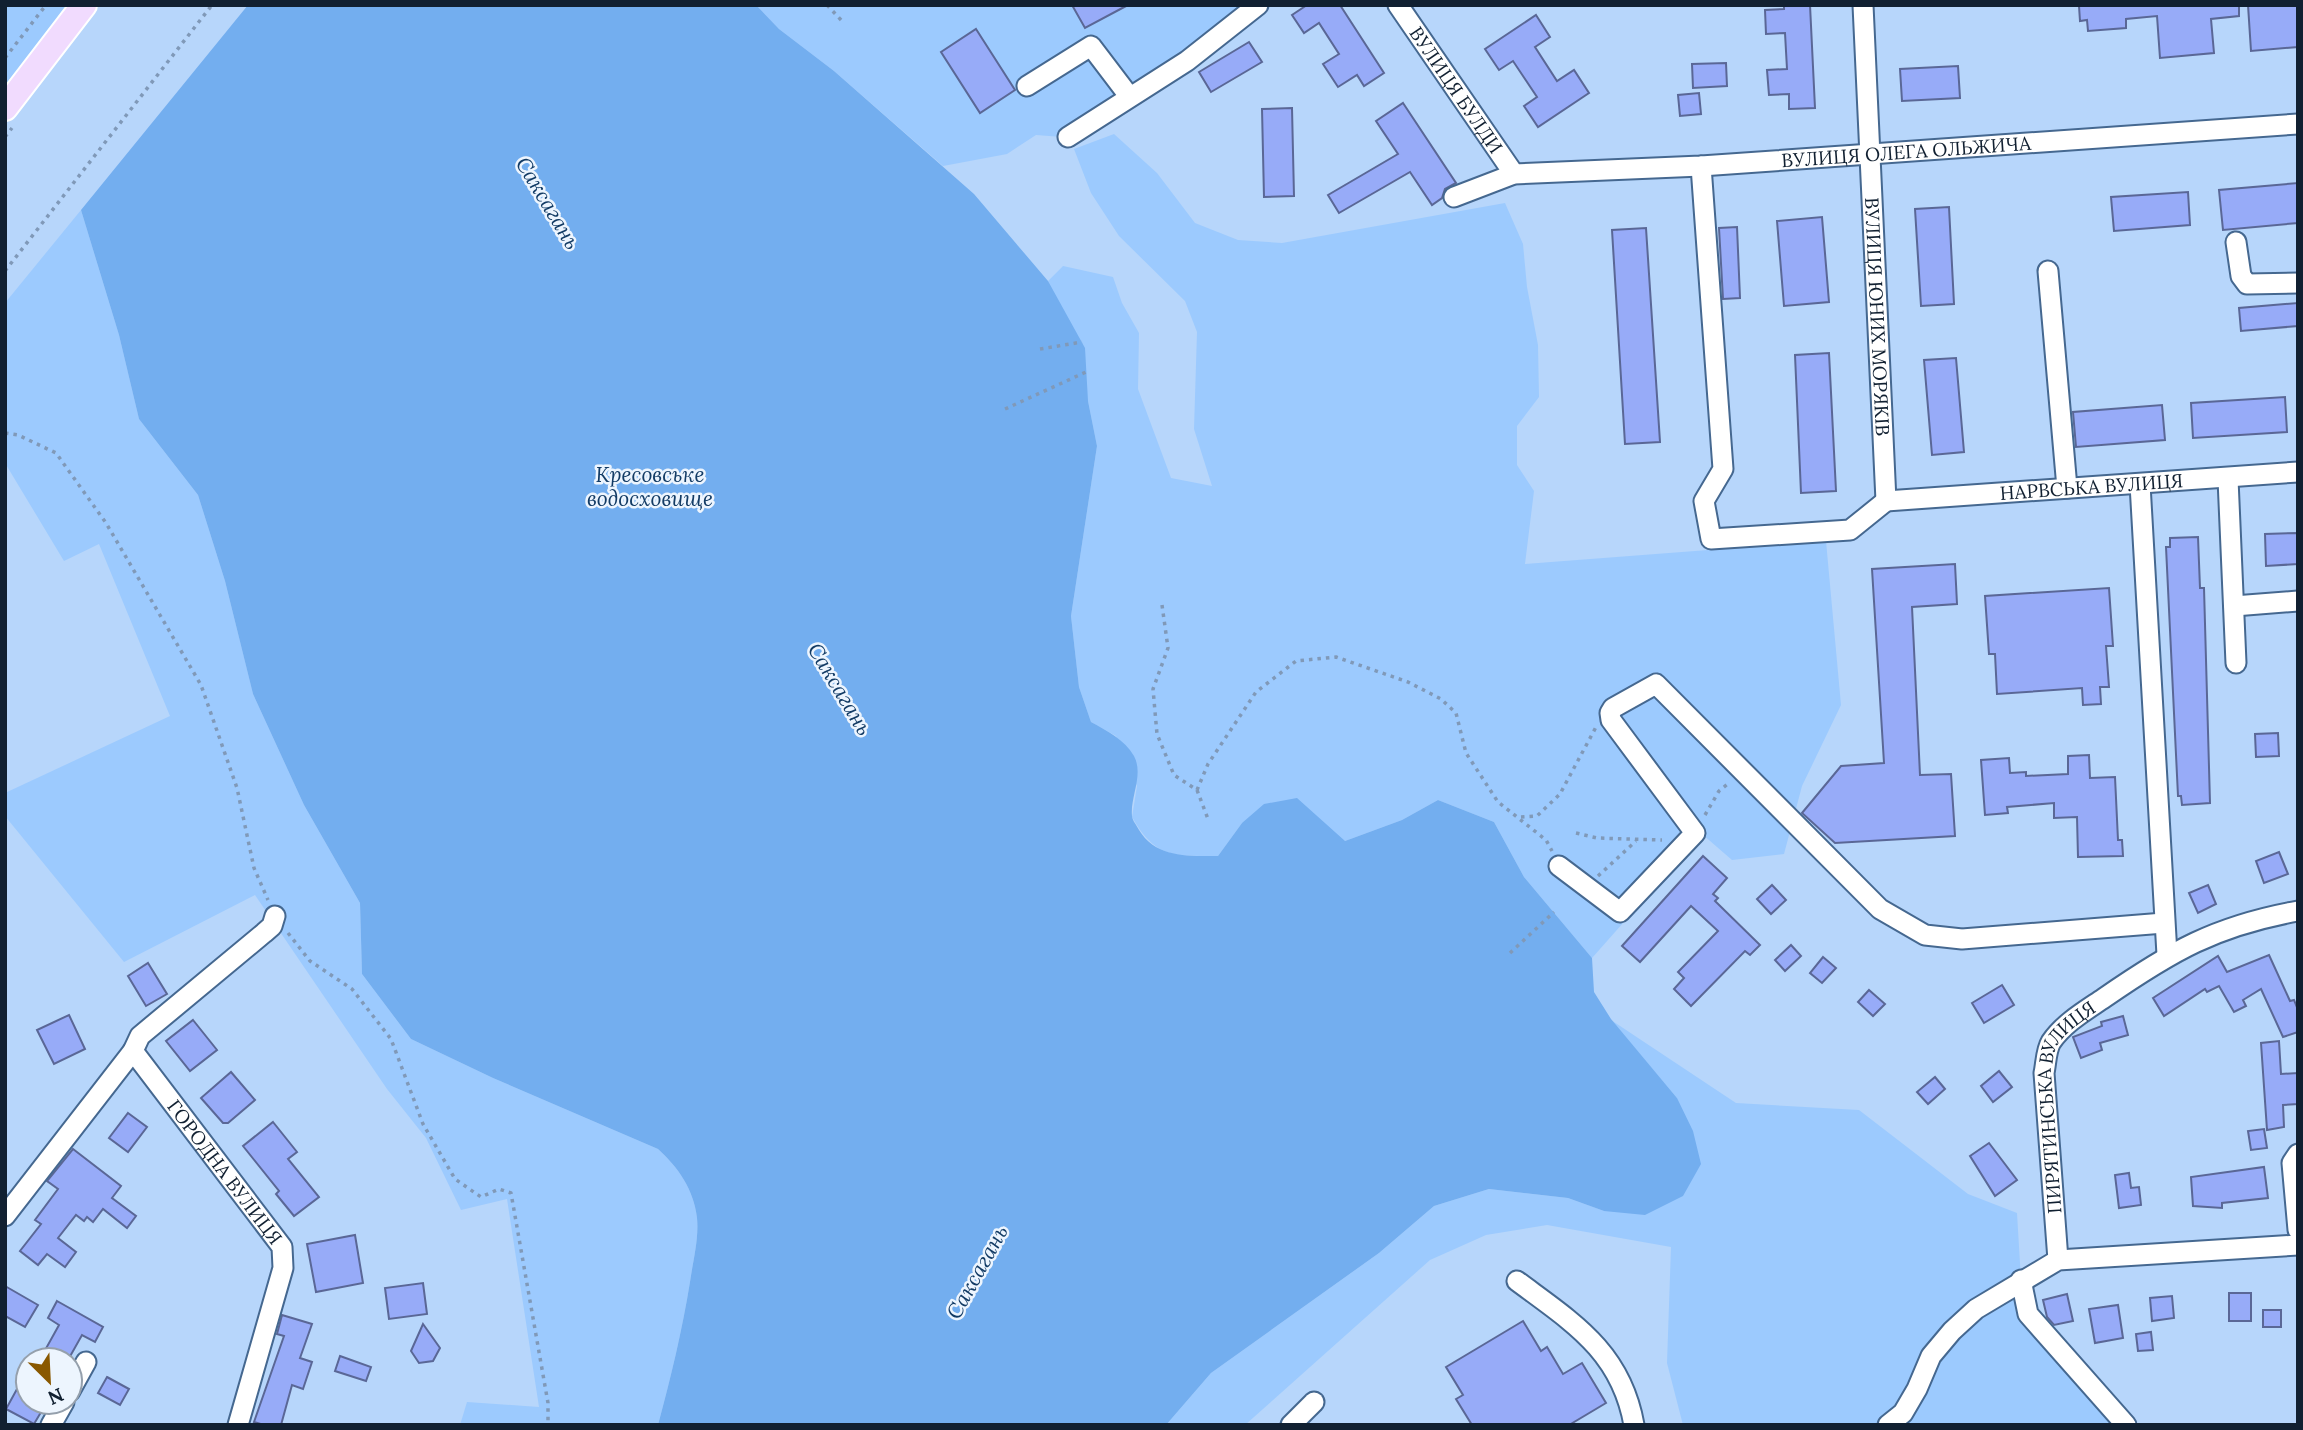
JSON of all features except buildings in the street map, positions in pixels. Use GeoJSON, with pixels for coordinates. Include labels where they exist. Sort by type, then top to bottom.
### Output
{"type":"FeatureCollection","features":[{"type":"Feature","properties":{"kind":"main road"},"geometry":{"type":"LineString","coordinates":[[5,108],[84,5]]}},
{"type":"Feature","properties":{"kind":"street"},"geometry":{"type":"LineString","coordinates":[[1068,137],[1187,61],[1258,5]]}},
{"type":"Feature","properties":{"kind":"street","name":"ВУЛИЦЯ БУЛДИ"},"geometry":{"type":"LineString","coordinates":[[1398,5],[1514,174]]}},
{"type":"Feature","properties":{"kind":"street","name":"ВУЛИЦЯ ЮНИХ МОРЯКІВ"},"geometry":{"type":"LineString","coordinates":[[1863,5],[1885,501]]}},
{"type":"Feature","properties":{"kind":"street"},"geometry":{"type":"LineString","coordinates":[[1027,86],[1091,47],[1129,96]]}},
{"type":"Feature","properties":{"kind":"street","name":"ВУЛИЦЯ ОЛЕГА ОЛЬЖИЧА"},"geometry":{"type":"LineString","coordinates":[[1454,197],[1514,174],[1701,166],[2298,124]]}},
{"type":"Feature","properties":{"kind":"street"},"geometry":{"type":"LineString","coordinates":[[1701,166],[1723,469],[1704,501],[1711,539],[1850,530],[1885,501]]}},
{"type":"Feature","properties":{"kind":"street"},"geometry":{"type":"LineString","coordinates":[[2236,243],[2241,276],[2247,284],[2298,283]]}},
{"type":"Feature","properties":{"kind":"street"},"geometry":{"type":"LineString","coordinates":[[2048,271],[2067,488]]}},
{"type":"Feature","properties":{"kind":"street","name":"НАРВСЬКА ВУЛИЦЯ"},"geometry":{"type":"LineString","coordinates":[[1885,501],[2298,472]]}},
{"type":"Feature","properties":{"kind":"street"},"geometry":{"type":"LineString","coordinates":[[2228,479],[2236,663]]}},
{"type":"Feature","properties":{"kind":"street"},"geometry":{"type":"LineString","coordinates":[[2140,484],[2167,954]]}},
{"type":"Feature","properties":{"kind":"street"},"geometry":{"type":"LineString","coordinates":[[2234,606],[2298,601]]}},
{"type":"Feature","properties":{"kind":"street"},"geometry":{"type":"LineString","coordinates":[[1559,866],[1620,912],[1690,835],[1611,720],[1609,713],[1656,684],[1880,909],[1925,935],[1962,939],[2164,923]]}},
{"type":"Feature","properties":{"kind":"street","name":"ПИРЯТИНСЬКА ВУЛИЦЯ"},"geometry":{"type":"LineString","coordinates":[[2058,1261],[2044,1073],[2050,1044],[2068,1023],[2167,954],[2213,933],[2262,918],[2298,911]]}},
{"type":"Feature","properties":{"kind":"street"},"geometry":{"type":"LineString","coordinates":[[5,1216],[133,1051],[140,1036],[272,926],[275,915]]}},
{"type":"Feature","properties":{"kind":"street","name":"ГОРОДНА ВУЛИЦЯ"},"geometry":{"type":"LineString","coordinates":[[133,1051],[282,1247],[283,1268],[239,1425]]}},
{"type":"Feature","properties":{"kind":"street"},"geometry":{"type":"LineString","coordinates":[[2298,1154],[2292,1163],[2298,1230]]}},
{"type":"Feature","properties":{"kind":"street"},"geometry":{"type":"LineString","coordinates":[[1888,1425],[1903,1413],[1931,1356],[1952,1331],[1976,1309],[2021,1280],[2058,1261],[2298,1245]]}},
{"type":"Feature","properties":{"kind":"street"},"geometry":{"type":"LineString","coordinates":[[2021,1280],[2028,1314],[2126,1425]]}},
{"type":"Feature","properties":{"kind":"street"},"geometry":{"type":"LineString","coordinates":[[1517,1281],[1590,1335],[1617,1373],[1631,1408],[1634,1425]]}},
{"type":"Feature","properties":{"kind":"street"},"geometry":{"type":"LineString","coordinates":[[84,1366],[86,1362]]}},
{"type":"Feature","properties":{"kind":"street"},"geometry":{"type":"LineString","coordinates":[[1291,1425],[1314,1402]]}},
{"type":"Feature","properties":{"kind":"path"},"geometry":{"type":"LineString","coordinates":[[5,58],[46,5]]}},
{"type":"Feature","properties":{"kind":"path"},"geometry":{"type":"LineString","coordinates":[[5,271],[212,5]]}},
{"type":"Feature","properties":{"kind":"path"},"geometry":{"type":"LineString","coordinates":[[827,5],[842,22]]}},
{"type":"Feature","properties":{"kind":"path"},"geometry":{"type":"LineString","coordinates":[[1040,349],[1082,342]]}},
{"type":"Feature","properties":{"kind":"path"},"geometry":{"type":"LineString","coordinates":[[1005,409],[1086,372]]}},
{"type":"Feature","properties":{"kind":"path"},"geometry":{"type":"LineString","coordinates":[[5,433],[18,435],[56,453],[106,523],[201,685],[237,788],[254,868],[275,915],[310,961],[352,989],[391,1039],[424,1124],[455,1179],[481,1197],[499,1189],[511,1193],[548,1403],[548,1425]]}},
{"type":"Feature","properties":{"kind":"path"},"geometry":{"type":"LineString","coordinates":[[1162,605],[1168,648],[1153,689],[1157,734],[1174,775],[1197,790],[1208,819]]}},
{"type":"Feature","properties":{"kind":"path"},"geometry":{"type":"LineString","coordinates":[[1197,790],[1208,764],[1256,692],[1296,661],[1336,657],[1408,682],[1441,699],[1456,713],[1466,753],[1475,770],[1498,802],[1521,817],[1546,840],[1559,866]]}},
{"type":"Feature","properties":{"kind":"path"},"geometry":{"type":"LineString","coordinates":[[1521,817],[1537,817],[1548,808],[1570,779],[1594,729],[1609,713]]}},
{"type":"Feature","properties":{"kind":"path"},"geometry":{"type":"LineString","coordinates":[[1576,833],[1638,840],[1690,835],[1720,791],[1747,775]]}},
{"type":"Feature","properties":{"kind":"path"},"geometry":{"type":"LineString","coordinates":[[1587,888],[1608,863],[1638,840]]}},
{"type":"Feature","properties":{"kind":"path"},"geometry":{"type":"LineString","coordinates":[[1510,953],[1553,912]]}},
{"type":"Feature","properties":{"kind":"shaded area"},"geometry":{"type":"Polygon","coordinates":[[[5,5],[86,5],[5,110],[5,5]]]}},
{"type":"Feature","properties":{"kind":"shaded area"},"geometry":{"type":"Polygon","coordinates":[[[756,5],[1258,5],[1062,137],[1036,135],[1007,154],[943,166],[834,71],[779,29],[756,5]]]}},
{"type":"Feature","properties":{"kind":"shaded area"},"geometry":{"type":"Polygon","coordinates":[[[1114,134],[1157,173],[1195,223],[1238,240],[1282,243],[1505,203],[1523,244],[1527,287],[1538,345],[1539,397],[1517,426],[1517,465],[1534,491],[1525,564],[1826,541],[1841,705],[1802,786],[1784,854],[1732,860],[1702,834],[1592,958],[1524,877],[1494,822],[1438,800],[1402,820],[1345,841],[1242,823],[1218,856],[1189,856],[1167,852],[1149,840],[1132,817],[1137,786],[1116,736],[1091,722],[1079,687],[1071,616],[1097,446],[1088,401],[1048,281],[1063,266],[1113,277],[1122,303],[1139,333],[1138,389],[1171,478],[1212,486],[1194,429],[1197,332],[1185,301],[1119,236],[1091,193],[1074,149],[1114,134]]]}},
{"type":"Feature","properties":{"kind":"shaded area"},"geometry":{"type":"Polygon","coordinates":[[[81,210],[119,335],[139,419],[198,495],[225,581],[253,694],[304,805],[360,903],[362,974],[411,1039],[493,1078],[658,1149],[672,1163],[689,1189],[697,1218],[696,1242],[680,1336],[658,1425],[460,1425],[467,1402],[539,1407],[507,1199],[461,1210],[426,1138],[387,1089],[255,895],[124,962],[5,816],[5,793],[170,716],[99,544],[64,561],[5,463],[5,303],[81,210]]]}},
{"type":"Feature","properties":{"kind":"shaded area"},"geometry":{"type":"Polygon","coordinates":[[[1611,1020],[1736,1103],[1859,1110],[1968,1194],[2017,1213],[2021,1280],[2028,1314],[2126,1425],[1683,1425],[1667,1363],[1671,1247],[1547,1225],[1486,1235],[1430,1260],[1245,1425],[1166,1425],[1211,1373],[1379,1253],[1434,1206],[1489,1189],[1568,1198],[1604,1211],[1677,1098],[1611,1020]]]}},
{"type":"Feature","properties":{"kind":"water","name":"Кресовське водосховище"},"geometry":{"type":"Polygon","coordinates":[[[248,5],[756,5],[779,29],[834,71],[974,194],[1048,281],[1085,348],[1088,401],[1097,446],[1071,616],[1079,687],[1091,722],[1120,740],[1134,756],[1138,771],[1132,818],[1146,839],[1154,846],[1174,854],[1218,856],[1242,823],[1264,804],[1297,798],[1345,841],[1402,820],[1438,800],[1494,822],[1524,877],[1592,958],[1594,992],[1611,1019],[1677,1098],[1693,1131],[1701,1164],[1683,1196],[1645,1215],[1604,1211],[1568,1198],[1489,1189],[1434,1206],[1379,1253],[1211,1373],[1166,1425],[658,1425],[680,1336],[696,1242],[697,1218],[689,1189],[672,1163],[658,1149],[493,1078],[411,1039],[362,974],[360,903],[304,805],[253,694],[225,581],[198,495],[139,419],[119,335],[81,210],[248,5]]]}},
{"type":"Feature","properties":{"kind":"water label","name":"Саксагань"},"geometry":{"type":"Point","coordinates":[548,203]}},
{"type":"Feature","properties":{"kind":"water label","name":"Саксагань"},"geometry":{"type":"Point","coordinates":[840,689]}},
{"type":"Feature","properties":{"kind":"water label","name":"Саксагань"},"geometry":{"type":"Point","coordinates":[977,1272]}}]}
